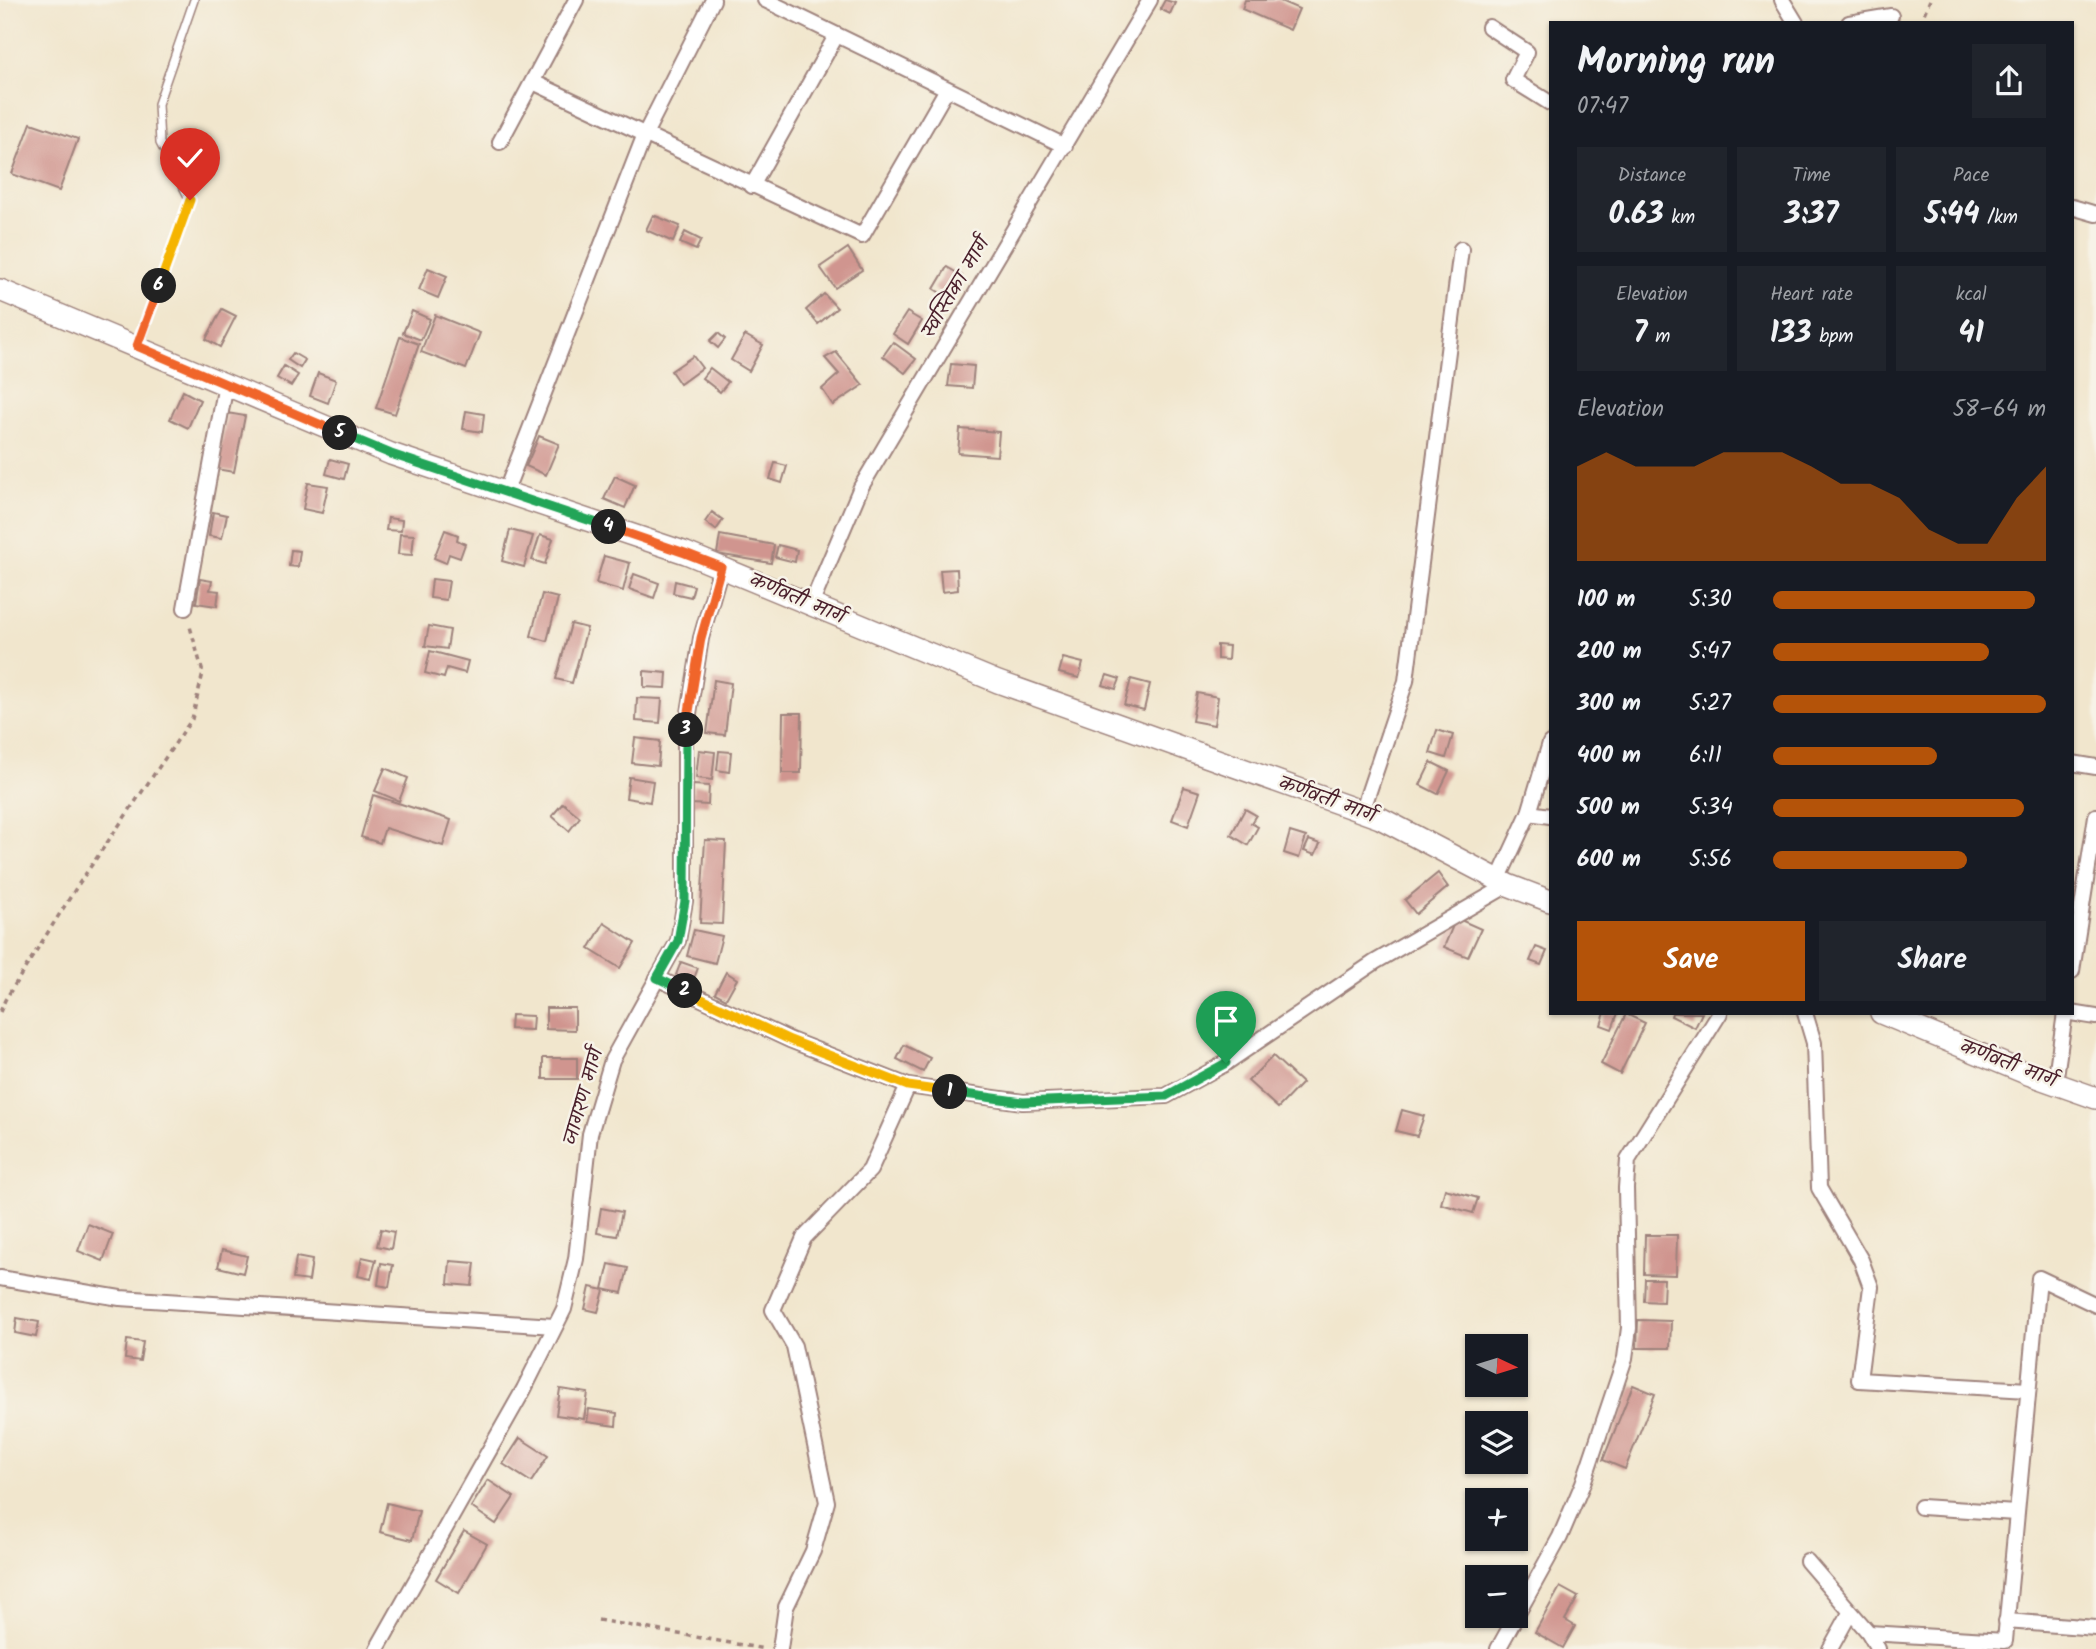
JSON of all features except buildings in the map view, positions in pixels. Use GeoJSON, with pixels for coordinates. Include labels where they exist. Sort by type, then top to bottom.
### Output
{"type":"FeatureCollection","features":[{"type":"Feature","properties":{"kind":"main road","name":"कर्णवती मार्ग"},"geometry":{"type":"LineString","coordinates":[[0,290],[391,454],[685,553],[998,682],[1380,818],[1503,882],[1549,901]]}},
{"type":"Feature","properties":{"kind":"main road","name":"कर्णवती मार्ग"},"geometry":{"type":"LineString","coordinates":[[1886,1015],[2096,1098]]}},
{"type":"Feature","properties":{"kind":"street"},"geometry":{"type":"LineString","coordinates":[[500,142],[576,0]]}},
{"type":"Feature","properties":{"kind":"street"},"geometry":{"type":"LineString","coordinates":[[505,493],[645,134],[713,0]]}},
{"type":"Feature","properties":{"kind":"street"},"geometry":{"type":"LineString","coordinates":[[765,0],[1065,146]]}},
{"type":"Feature","properties":{"kind":"street","name":"स्वस्तिका मार्ग"},"geometry":{"type":"LineString","coordinates":[[811,605],[861,487],[1150,0]]}},
{"type":"Feature","properties":{"kind":"street"},"geometry":{"type":"LineString","coordinates":[[1782,0],[1795,21]]}},
{"type":"Feature","properties":{"kind":"street"},"geometry":{"type":"LineString","coordinates":[[1861,21],[1891,16]]}},
{"type":"Feature","properties":{"kind":"street"},"geometry":{"type":"LineString","coordinates":[[1489,27],[1527,52],[1513,80],[1549,102]]}},
{"type":"Feature","properties":{"kind":"street"},"geometry":{"type":"LineString","coordinates":[[752,186],[836,36]]}},
{"type":"Feature","properties":{"kind":"street"},"geometry":{"type":"LineString","coordinates":[[533,82],[862,236],[947,89]]}},
{"type":"Feature","properties":{"kind":"street"},"geometry":{"type":"LineString","coordinates":[[2074,208],[2096,214]]}},
{"type":"Feature","properties":{"kind":"street"},"geometry":{"type":"LineString","coordinates":[[1362,812],[1406,681],[1461,249]]}},
{"type":"Feature","properties":{"kind":"street"},"geometry":{"type":"LineString","coordinates":[[185,608],[226,384]]}},
{"type":"Feature","properties":{"kind":"street","name":"जागरण मार्ग"},"geometry":{"type":"LineString","coordinates":[[377,1649],[524,1389],[564,1309],[576,1259],[590,1134],[608,1072],[612,1060],[678,941],[685,901],[685,737],[701,638],[721,567]]}},
{"type":"Feature","properties":{"kind":"street"},"geometry":{"type":"LineString","coordinates":[[657,978],[790,1040],[908,1086],[1023,1102],[1166,1096],[1226,1063],[1375,962],[1503,882],[1529,813],[1549,746]]}},
{"type":"Feature","properties":{"kind":"street"},"geometry":{"type":"LineString","coordinates":[[2074,763],[2096,767]]}},
{"type":"Feature","properties":{"kind":"street"},"geometry":{"type":"LineString","coordinates":[[1529,813],[1549,816]]}},
{"type":"Feature","properties":{"kind":"street"},"geometry":{"type":"LineString","coordinates":[[2074,958],[2096,816]]}},
{"type":"Feature","properties":{"kind":"street"},"geometry":{"type":"LineString","coordinates":[[2074,1013],[2096,1017]]}},
{"type":"Feature","properties":{"kind":"street"},"geometry":{"type":"LineString","coordinates":[[1498,1649],[1560,1537],[1583,1483],[1625,1358],[1629,1328],[1626,1188],[1629,1160],[1719,1015]]}},
{"type":"Feature","properties":{"kind":"street"},"geometry":{"type":"LineString","coordinates":[[1806,1015],[1814,1043],[1819,1188],[1861,1260],[1871,1287],[1859,1380],[2028,1390]]}},
{"type":"Feature","properties":{"kind":"street"},"geometry":{"type":"LineString","coordinates":[[2055,1083],[2066,1015]]}},
{"type":"Feature","properties":{"kind":"street"},"geometry":{"type":"LineString","coordinates":[[780,1649],[786,1606],[813,1551],[827,1502],[794,1346],[773,1310],[804,1238],[870,1170],[908,1086]]}},
{"type":"Feature","properties":{"kind":"street"},"geometry":{"type":"LineString","coordinates":[[0,1278],[121,1298],[555,1326]]}},
{"type":"Feature","properties":{"kind":"street"},"geometry":{"type":"LineString","coordinates":[[1869,1633],[2005,1641],[2039,1278],[2096,1305]]}},
{"type":"Feature","properties":{"kind":"street"},"geometry":{"type":"LineString","coordinates":[[1921,1507],[2016,1513]]}},
{"type":"Feature","properties":{"kind":"street"},"geometry":{"type":"LineString","coordinates":[[1807,1562],[1869,1633],[1878,1649]]}},
{"type":"Feature","properties":{"kind":"street"},"geometry":{"type":"LineString","coordinates":[[1830,1649],[1850,1613]]}},
{"type":"Feature","properties":{"kind":"street"},"geometry":{"type":"LineString","coordinates":[[2006,1621],[2096,1628]]}},
{"type":"Feature","properties":{"kind":"lane"},"geometry":{"type":"LineString","coordinates":[[137,346],[190,200],[160,143],[158,104],[194,0]]}},
{"type":"Feature","properties":{"kind":"path"},"geometry":{"type":"LineString","coordinates":[[1923,21],[1930,0]]}},
{"type":"Feature","properties":{"kind":"path"},"geometry":{"type":"LineString","coordinates":[[0,1012],[78,885],[192,719],[203,673],[185,608]]}},
{"type":"Feature","properties":{"kind":"path"},"geometry":{"type":"LineString","coordinates":[[598,1620],[765,1649]]}},
{"type":"Feature","properties":{"kind":"route"},"geometry":{"type":"LineString","coordinates":[[190,200],[137,346],[391,454],[721,567],[701,638],[685,737],[685,901],[678,941],[657,978],[790,1040],[908,1086],[1023,1102],[1166,1096],[1226,1063]]}}]}
